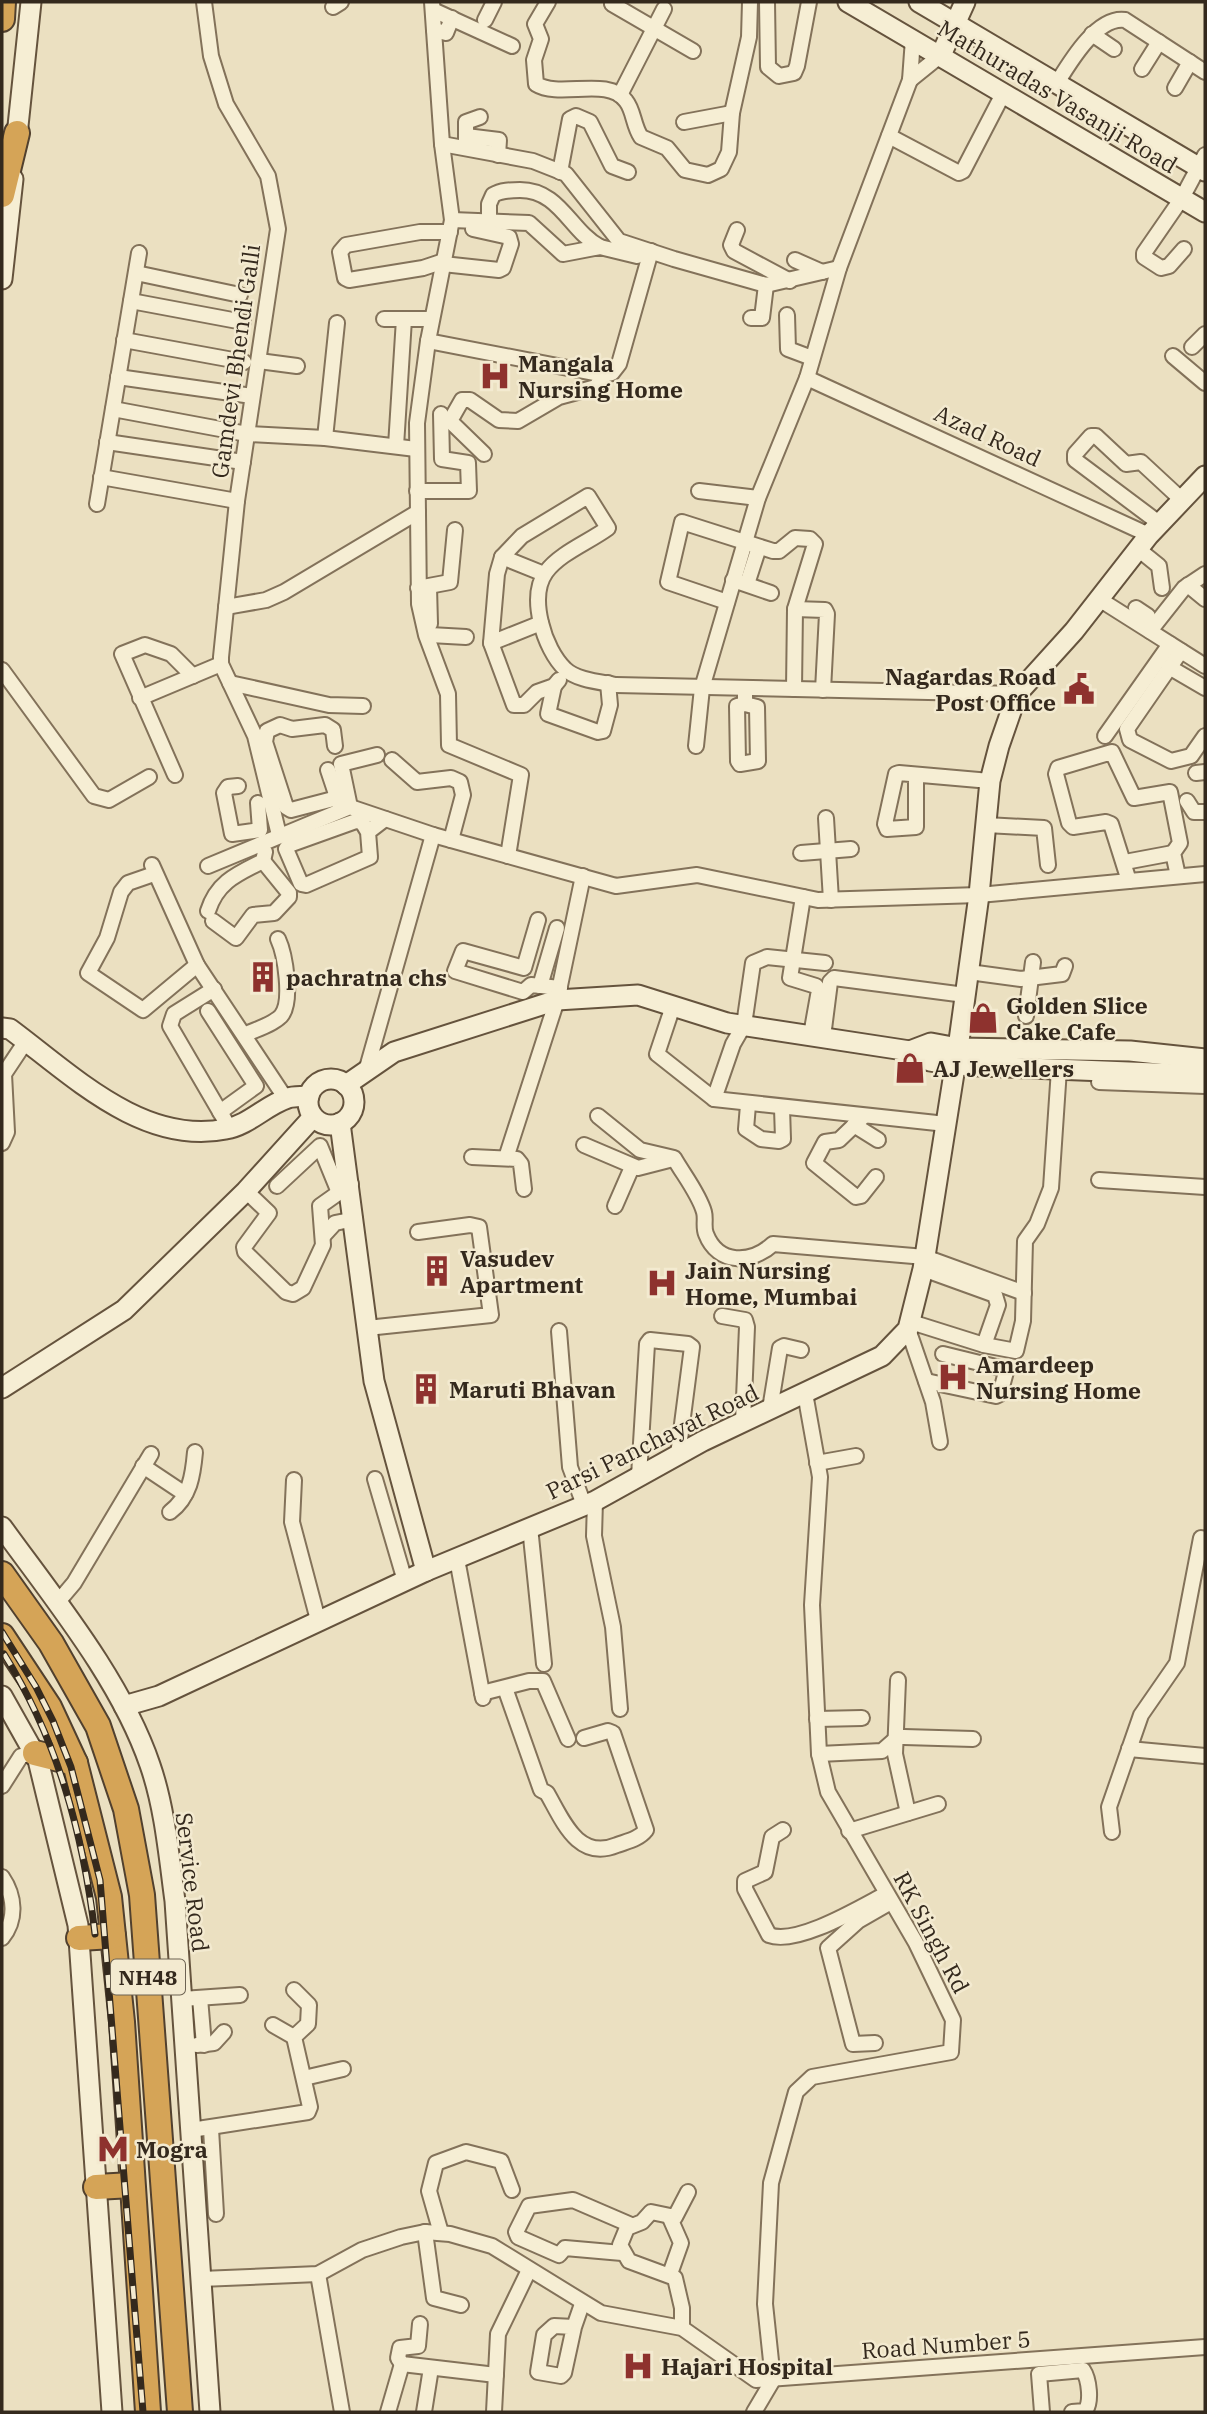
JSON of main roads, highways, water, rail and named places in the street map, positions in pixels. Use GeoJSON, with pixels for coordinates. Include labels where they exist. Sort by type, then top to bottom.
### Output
{"type":"FeatureCollection","features":[{"type":"Feature","properties":{"kind":"highway"},"geometry":{"type":"LineString","coordinates":[[2,17],[3,2]]}},
{"type":"Feature","properties":{"kind":"highway"},"geometry":{"type":"LineString","coordinates":[[2,195],[17,133]]}},
{"type":"Feature","properties":{"kind":"highway","name":"NH48"},"geometry":{"type":"LineString","coordinates":[[2,1574],[51,1643],[98,1726],[126,1809],[142,1895],[180,2412]]}},
{"type":"Feature","properties":{"kind":"highway","name":"NH48"},"geometry":{"type":"LineString","coordinates":[[2,1636],[49,1707],[75,1763],[108,1897],[122,2022],[148,2412]]}},
{"type":"Feature","properties":{"kind":"highway"},"geometry":{"type":"LineString","coordinates":[[35,1753],[75,1763]]}},
{"type":"Feature","properties":{"kind":"highway"},"geometry":{"type":"LineString","coordinates":[[79,1938],[113,1936]]}},
{"type":"Feature","properties":{"kind":"highway"},"geometry":{"type":"LineString","coordinates":[[96,2187],[132,2185]]}},
{"type":"Feature","properties":{"kind":"railway"},"geometry":{"type":"LineString","coordinates":[[2,1632],[36,1687],[53,1721],[71,1767],[100,1880],[143,2412]]}},
{"type":"Feature","properties":{"kind":"railway"},"geometry":{"type":"LineString","coordinates":[[4,1654],[39,1720],[65,1789],[83,1860],[95,1934]]}},
{"type":"Feature","properties":{"kind":"place","name":"Mangala Nursing Home"},"geometry":{"type":"Point","coordinates":[495,376]}},
{"type":"Feature","properties":{"kind":"place","name":"Nagardas Road Post Office"},"geometry":{"type":"Point","coordinates":[1079,689]}},
{"type":"Feature","properties":{"kind":"place","name":"pachratna chs"},"geometry":{"type":"Point","coordinates":[263,977]}},
{"type":"Feature","properties":{"kind":"place","name":"Golden Slice Cake Cafe"},"geometry":{"type":"Point","coordinates":[983,1018]}},
{"type":"Feature","properties":{"kind":"place","name":"AJ Jewellers"},"geometry":{"type":"Point","coordinates":[910,1068]}},
{"type":"Feature","properties":{"kind":"place","name":"Vasudev Apartment"},"geometry":{"type":"Point","coordinates":[437,1271]}},
{"type":"Feature","properties":{"kind":"place","name":"Jain Nursing Home, Mumbai"},"geometry":{"type":"Point","coordinates":[662,1283]}},
{"type":"Feature","properties":{"kind":"place","name":"Amardeep Nursing Home"},"geometry":{"type":"Point","coordinates":[953,1377]}},
{"type":"Feature","properties":{"kind":"place","name":"Maruti Bhavan"},"geometry":{"type":"Point","coordinates":[426,1389]}},
{"type":"Feature","properties":{"kind":"place","name":"Mogra"},"geometry":{"type":"Point","coordinates":[113,2149]}},
{"type":"Feature","properties":{"kind":"place","name":"Hajari Hospital"},"geometry":{"type":"Point","coordinates":[638,2366]}}]}
